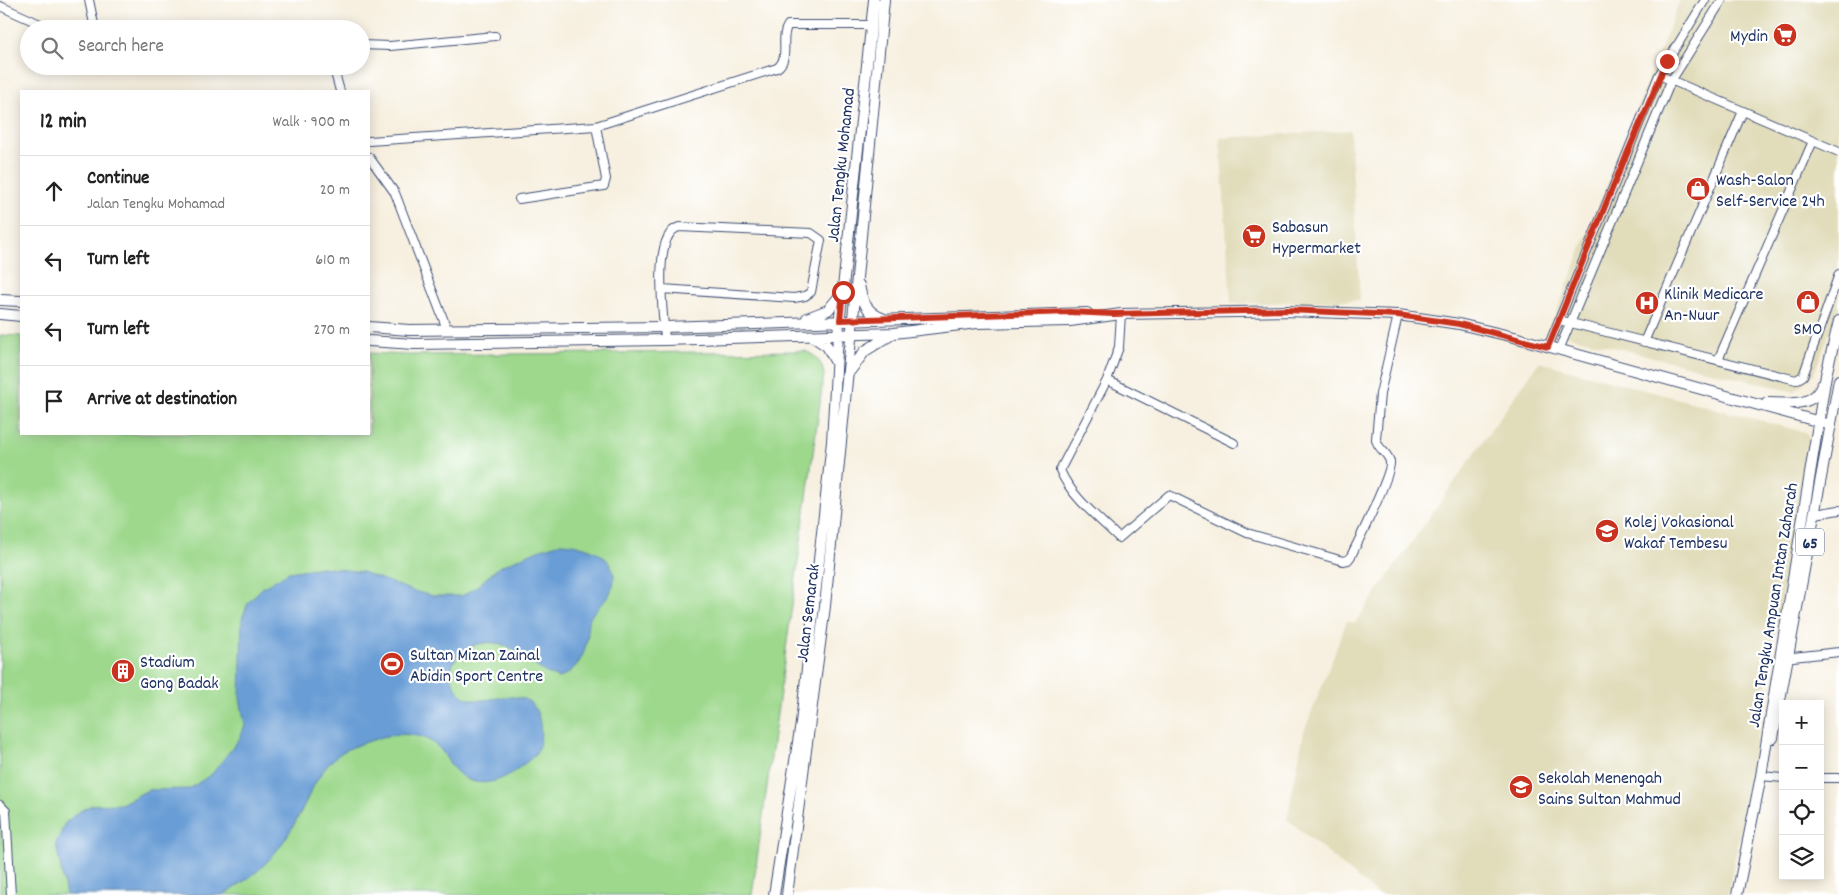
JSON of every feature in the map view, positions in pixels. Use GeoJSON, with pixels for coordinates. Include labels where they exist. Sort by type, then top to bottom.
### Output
{"type":"FeatureCollection","features":[{"type":"Feature","properties":{"kind":"main road","name":"Jalan Tengku Mohamad"},"geometry":{"type":"LineString","coordinates":[[838,334],[874,0]]}},
{"type":"Feature","properties":{"kind":"main road","name":"Jalan Tengku Mohamad"},"geometry":{"type":"LineString","coordinates":[[852,334],[884,0]]}},
{"type":"Feature","properties":{"kind":"main road"},"geometry":{"type":"LineString","coordinates":[[857,269],[863,302],[873,314],[885,320]]}},
{"type":"Feature","properties":{"kind":"main road"},"geometry":{"type":"LineString","coordinates":[[792,322],[828,310],[843,292]]}},
{"type":"Feature","properties":{"kind":"main road"},"geometry":{"type":"LineString","coordinates":[[0,300],[20,301]]}},
{"type":"Feature","properties":{"kind":"main road"},"geometry":{"type":"LineString","coordinates":[[370,327],[409,330],[665,327],[1070,312],[1117,314],[1287,310],[1398,315],[1459,324],[1832,424]]}},
{"type":"Feature","properties":{"kind":"main road"},"geometry":{"type":"LineString","coordinates":[[0,314],[20,316]]}},
{"type":"Feature","properties":{"kind":"main road"},"geometry":{"type":"LineString","coordinates":[[370,340],[414,344],[894,334],[977,323],[1070,321],[1117,314]]}},
{"type":"Feature","properties":{"kind":"main road","name":"Jalan Tengku Ampuan Intan Zaharah"},"geometry":{"type":"LineString","coordinates":[[1743,895],[1784,658],[1826,375],[1839,321]]}},
{"type":"Feature","properties":{"kind":"main road","name":"Jalan Semarak"},"geometry":{"type":"LineString","coordinates":[[774,895],[800,723],[832,442],[838,334]]}},
{"type":"Feature","properties":{"kind":"main road","name":"Jalan Semarak"},"geometry":{"type":"LineString","coordinates":[[787,895],[825,606],[852,334]]}},
{"type":"Feature","properties":{"kind":"main road"},"geometry":{"type":"LineString","coordinates":[[848,374],[865,351],[894,334]]}},
{"type":"Feature","properties":{"kind":"main road"},"geometry":{"type":"LineString","coordinates":[[810,335],[822,341],[830,350],[836,366]]}},
{"type":"Feature","properties":{"kind":"main road"},"geometry":{"type":"LineString","coordinates":[[1751,403],[1805,402],[1816,396],[1826,375]]}},
{"type":"Feature","properties":{"kind":"main road","name":"Jalan Tengku Ampuan Intan Zaharah"},"geometry":{"type":"LineString","coordinates":[[1784,658],[1836,410],[1839,380]]}},
{"type":"Feature","properties":{"kind":"main road"},"geometry":{"type":"LineString","coordinates":[[1795,415],[1810,428],[1814,436],[1814,447]]}},
{"type":"Feature","properties":{"kind":"main road","name":"Jalan Tengku Ampuan Intan Zaharah"},"geometry":{"type":"LineString","coordinates":[[1737,895],[1763,777]]}},
{"type":"Feature","properties":{"kind":"street"},"geometry":{"type":"LineString","coordinates":[[89,0],[93,20]]}},
{"type":"Feature","properties":{"kind":"street"},"geometry":{"type":"LineString","coordinates":[[1553,349],[1559,320],[1659,75],[1706,0]]}},
{"type":"Feature","properties":{"kind":"street"},"geometry":{"type":"LineString","coordinates":[[1553,349],[1570,323],[1671,81],[1722,0]]}},
{"type":"Feature","properties":{"kind":"street"},"geometry":{"type":"LineString","coordinates":[[0,6],[31,20]]}},
{"type":"Feature","properties":{"kind":"street"},"geometry":{"type":"LineString","coordinates":[[370,141],[596,126],[777,68],[784,59],[785,33],[788,25],[871,25]]}},
{"type":"Feature","properties":{"kind":"street"},"geometry":{"type":"LineString","coordinates":[[370,45],[390,46],[495,36]]}},
{"type":"Feature","properties":{"kind":"street"},"geometry":{"type":"LineString","coordinates":[[336,75],[340,90]]}},
{"type":"Feature","properties":{"kind":"street"},"geometry":{"type":"LineString","coordinates":[[1659,75],[1839,152]]}},
{"type":"Feature","properties":{"kind":"street"},"geometry":{"type":"LineString","coordinates":[[1644,342],[1743,111]]}},
{"type":"Feature","properties":{"kind":"street"},"geometry":{"type":"LineString","coordinates":[[519,199],[604,186],[606,180],[596,126]]}},
{"type":"Feature","properties":{"kind":"street"},"geometry":{"type":"LineString","coordinates":[[1718,360],[1812,141]]}},
{"type":"Feature","properties":{"kind":"street"},"geometry":{"type":"LineString","coordinates":[[370,157],[395,192],[447,329]]}},
{"type":"Feature","properties":{"kind":"street"},"geometry":{"type":"LineString","coordinates":[[662,289],[794,298],[805,296],[812,289],[821,240],[811,233],[674,228],[666,238],[662,268],[662,289],[665,340]]}},
{"type":"Feature","properties":{"kind":"street"},"geometry":{"type":"LineString","coordinates":[[1559,320],[1793,380],[1800,379],[1803,376],[1839,274]]}},
{"type":"Feature","properties":{"kind":"street"},"geometry":{"type":"LineString","coordinates":[[1117,314],[1120,347],[1107,380],[1060,470],[1064,480],[1075,493],[1119,538],[1168,496],[1247,533],[1348,560],[1370,518],[1390,465],[1388,456],[1376,444],[1376,439],[1380,394],[1398,315]]}},
{"type":"Feature","properties":{"kind":"street"},"geometry":{"type":"LineString","coordinates":[[1107,380],[1234,443]]}},
{"type":"Feature","properties":{"kind":"street"},"geometry":{"type":"LineString","coordinates":[[1815,514],[1839,510]]}},
{"type":"Feature","properties":{"kind":"street"},"geometry":{"type":"LineString","coordinates":[[1784,658],[1839,652]]}},
{"type":"Feature","properties":{"kind":"street"},"geometry":{"type":"LineString","coordinates":[[1763,777],[1779,778]]}},
{"type":"Feature","properties":{"kind":"street"},"geometry":{"type":"LineString","coordinates":[[1824,778],[1839,778]]}},
{"type":"Feature","properties":{"kind":"street"},"geometry":{"type":"LineString","coordinates":[[0,805],[6,811],[11,895]]}},
{"type":"Feature","properties":{"kind":"shaded area"},"geometry":{"type":"Polygon","coordinates":[[[1680,0],[1839,0],[1839,309],[1814,373],[1794,392],[1549,331],[1680,0]]]}},
{"type":"Feature","properties":{"kind":"shaded area"},"geometry":{"type":"Polygon","coordinates":[[[1350,130],[1360,300],[1231,304],[1220,138],[1350,130]]]}},
{"type":"Feature","properties":{"kind":"shaded area"},"geometry":{"type":"Polygon","coordinates":[[[1539,362],[1804,432],[1810,439],[1739,840],[1727,895],[1378,895],[1287,819],[1304,732],[1347,621],[1355,623],[1539,362]]]}},
{"type":"Feature","properties":{"kind":"green space","name":"Sultan Mizan Zainal Abidin Sport Centre"},"geometry":{"type":"Polygon","coordinates":[[[0,335],[20,336],[20,435],[370,435],[370,353],[408,355],[805,351],[813,355],[820,362],[824,374],[752,895],[0,895],[0,335]]]}},
{"type":"Feature","properties":{"kind":"water"},"geometry":{"type":"Polygon","coordinates":[[[561,543],[582,546],[592,550],[601,555],[613,570],[614,580],[611,591],[590,618],[583,655],[576,666],[559,678],[547,673],[506,646],[495,643],[482,643],[461,652],[454,661],[451,672],[455,687],[462,695],[469,699],[485,700],[511,697],[520,698],[533,705],[540,725],[539,747],[533,757],[513,773],[496,781],[470,781],[462,777],[455,770],[440,749],[431,741],[416,736],[400,734],[383,737],[345,751],[330,763],[318,778],[301,812],[280,847],[259,870],[227,893],[221,895],[66,895],[56,844],[65,823],[80,811],[92,805],[121,804],[148,790],[189,789],[212,774],[240,738],[245,725],[240,698],[242,619],[248,603],[262,588],[289,572],[322,567],[362,572],[413,591],[434,596],[462,596],[475,588],[499,567],[538,550],[561,543]]]}},
{"type":"Feature","properties":{"kind":"place","name":"Mydin"},"geometry":{"type":"Point","coordinates":[1785,35]}},
{"type":"Feature","properties":{"kind":"place","name":"Wash-Salon Self-Service 24h"},"geometry":{"type":"Point","coordinates":[1698,189]}},
{"type":"Feature","properties":{"kind":"place","name":"Sabasun Hypermarket"},"geometry":{"type":"Point","coordinates":[1254,236]}},
{"type":"Feature","properties":{"kind":"place","name":"SMO"},"geometry":{"type":"Point","coordinates":[1808,302]}},
{"type":"Feature","properties":{"kind":"place","name":"Klinik Medicare An-Nuur"},"geometry":{"type":"Point","coordinates":[1647,303]}},
{"type":"Feature","properties":{"kind":"place","name":"Kolej Vokasional Wakaf Tembesu"},"geometry":{"type":"Point","coordinates":[1607,531]}},
{"type":"Feature","properties":{"kind":"place","name":"Sultan Mizan Zainal Abidin Sport Centre"},"geometry":{"type":"Point","coordinates":[392,664]}},
{"type":"Feature","properties":{"kind":"place","name":"Stadium Gong Badak"},"geometry":{"type":"Point","coordinates":[123,671]}},
{"type":"Feature","properties":{"kind":"place","name":"Sekolah Menengah Sains Sultan Mahmud"},"geometry":{"type":"Point","coordinates":[1521,787]}},
{"type":"Feature","properties":{"kind":"route"},"geometry":{"type":"LineString","coordinates":[[843,292],[840,320],[885,320],[1070,312],[1113,314],[1287,310],[1398,315],[1459,324],[1548,347],[1659,75],[1667,61]]}}]}
